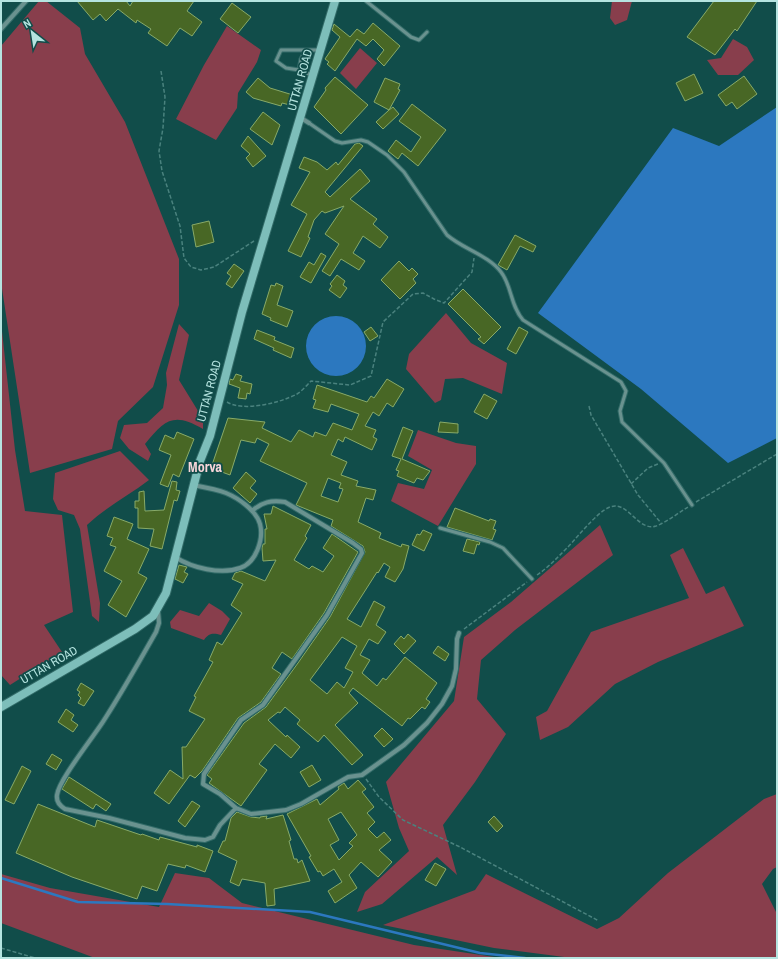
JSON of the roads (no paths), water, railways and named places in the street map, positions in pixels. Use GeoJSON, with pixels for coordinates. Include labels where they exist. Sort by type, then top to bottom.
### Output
{"type":"FeatureCollection","features":[{"type":"Feature","properties":{"kind":"main road","name":"UTTAN ROAD"},"geometry":{"type":"LineString","coordinates":[[1,707],[135,629],[153,616],[166,593],[193,485],[200,460],[210,436],[242,312],[314,76],[335,1]]}},
{"type":"Feature","properties":{"kind":"street"},"geometry":{"type":"LineString","coordinates":[[1,29],[26,1]]}},
{"type":"Feature","properties":{"kind":"street"},"geometry":{"type":"LineString","coordinates":[[301,118],[309,123]]}},
{"type":"Feature","properties":{"kind":"street"},"geometry":{"type":"LineString","coordinates":[[175,556],[185,564],[199,568],[218,570],[240,568],[252,560],[259,545],[260,524],[252,511],[225,492],[193,485]]}},
{"type":"Feature","properties":{"kind":"street"},"geometry":{"type":"LineString","coordinates":[[252,511],[264,502],[274,500],[285,502],[353,543],[361,549],[362,552],[327,615],[263,705],[241,720],[204,774],[203,784],[220,794],[236,808],[251,814],[286,810],[301,804],[348,777],[362,775],[404,745],[427,723],[442,704],[453,681],[456,669],[457,639],[459,633]]}},
{"type":"Feature","properties":{"kind":"street"},"geometry":{"type":"LineString","coordinates":[[158,607],[158,623],[156,632],[106,718],[63,781],[57,794],[57,799],[60,806],[65,809],[109,818],[185,838],[205,840],[213,837],[220,825],[236,808]]}},
{"type":"Feature","properties":{"kind":"lane"},"geometry":{"type":"LineString","coordinates":[[366,1],[410,37],[419,40],[427,32]]}},
{"type":"Feature","properties":{"kind":"lane"},"geometry":{"type":"LineString","coordinates":[[314,76],[299,70],[286,68],[276,60],[281,50],[321,50]]}},
{"type":"Feature","properties":{"kind":"lane"},"geometry":{"type":"LineString","coordinates":[[299,70],[306,50]]}},
{"type":"Feature","properties":{"kind":"lane"},"geometry":{"type":"LineString","coordinates":[[309,123],[335,141],[342,144],[361,140],[368,142],[387,155],[404,172],[447,235],[456,243],[495,265],[502,273],[514,307],[523,320],[621,382],[626,392],[620,412],[622,422],[664,463],[692,505]]}},
{"type":"Feature","properties":{"kind":"lane"},"geometry":{"type":"LineString","coordinates":[[440,528],[490,542],[503,548],[532,579]]}},
{"type":"Feature","properties":{"kind":"water"},"geometry":{"type":"Polygon","coordinates":[[[777,107],[777,438],[728,463],[641,389],[538,313],[673,128],[719,146],[777,107]]]}},
{"type":"Feature","properties":{"kind":"water"},"geometry":{"type":"Polygon","coordinates":[[[336,316],[353,321],[361,329],[366,346],[361,363],[353,371],[336,376],[319,371],[311,363],[306,346],[311,329],[319,321],[336,316]]]}},
{"type":"Feature","properties":{"kind":"waterway"},"geometry":{"type":"LineString","coordinates":[[1,878],[78,902],[167,904],[310,912],[480,953],[525,958]]}},
{"type":"Feature","properties":{"kind":"district","name":"Morva"},"geometry":{"type":"Point","coordinates":[205,467]}}]}
